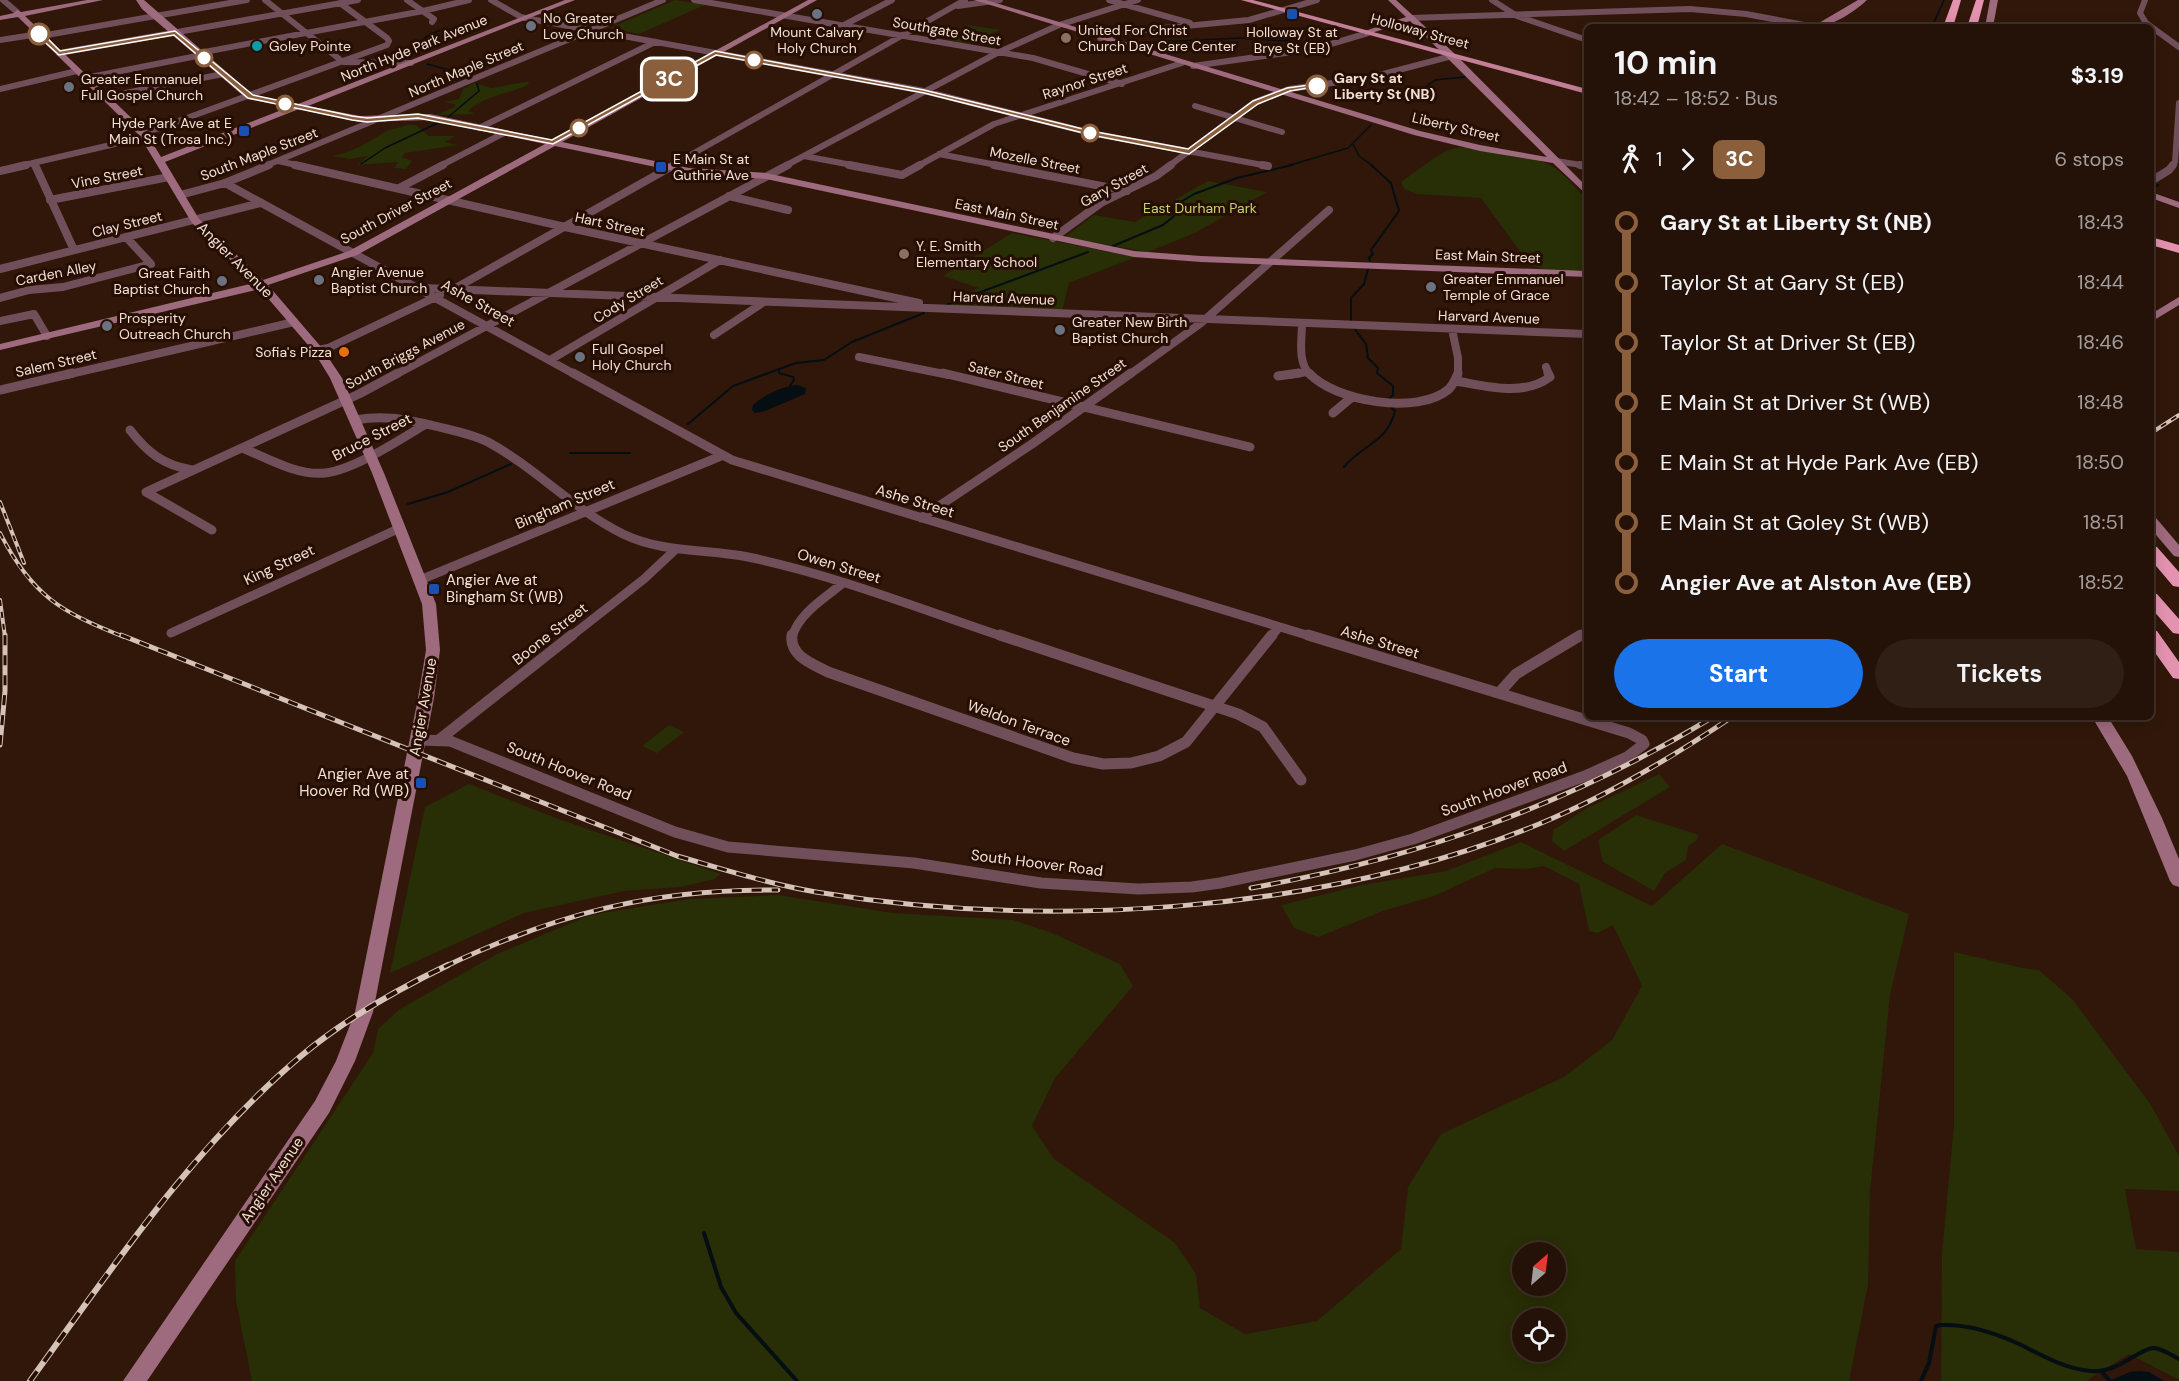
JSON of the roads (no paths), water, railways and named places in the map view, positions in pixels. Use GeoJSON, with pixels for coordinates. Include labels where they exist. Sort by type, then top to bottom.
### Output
{"type":"FeatureCollection","features":[{"type":"Feature","properties":{"kind":"highway"},"geometry":{"type":"LineString","coordinates":[[1949,24],[1957,0]]}},
{"type":"Feature","properties":{"kind":"highway"},"geometry":{"type":"LineString","coordinates":[[1973,24],[1980,0]]}},
{"type":"Feature","properties":{"kind":"highway"},"geometry":{"type":"LineString","coordinates":[[2154,242],[2179,249]]}},
{"type":"Feature","properties":{"kind":"highway"},"geometry":{"type":"LineString","coordinates":[[2154,553],[2179,582]]}},
{"type":"Feature","properties":{"kind":"highway"},"geometry":{"type":"LineString","coordinates":[[2154,601],[2179,629]]}},
{"type":"Feature","properties":{"kind":"highway"},"geometry":{"type":"LineString","coordinates":[[2154,639],[2179,674]]}},
{"type":"Feature","properties":{"kind":"main road","name":"Holloway Street"},"geometry":{"type":"LineString","coordinates":[[1245,0],[1584,91]]}},
{"type":"Feature","properties":{"kind":"main road"},"geometry":{"type":"LineString","coordinates":[[1420,47],[1434,48],[1439,44]]}},
{"type":"Feature","properties":{"kind":"main road"},"geometry":{"type":"LineString","coordinates":[[1463,67],[1470,64],[1486,65]]}},
{"type":"Feature","properties":{"kind":"street","name":"Angier Avenue"},"geometry":{"type":"LineString","coordinates":[[3,0],[144,136],[194,220],[262,285],[318,350],[347,399],[400,528],[431,615],[433,650],[418,740],[364,1012],[354,1046],[322,1107],[134,1381]]}},
{"type":"Feature","properties":{"kind":"street"},"geometry":{"type":"LineString","coordinates":[[18,14],[84,0]]}},
{"type":"Feature","properties":{"kind":"street"},"geometry":{"type":"LineString","coordinates":[[0,17],[99,0]]}},
{"type":"Feature","properties":{"kind":"street","name":"East Main Street"},"geometry":{"type":"LineString","coordinates":[[140,0],[155,16],[250,96],[352,118],[430,117]]}},
{"type":"Feature","properties":{"kind":"street"},"geometry":{"type":"LineString","coordinates":[[0,40],[247,0]]}},
{"type":"Feature","properties":{"kind":"street"},"geometry":{"type":"LineString","coordinates":[[265,0],[343,62],[411,63]]}},
{"type":"Feature","properties":{"kind":"street"},"geometry":{"type":"LineString","coordinates":[[59,53],[357,0]]}},
{"type":"Feature","properties":{"kind":"street"},"geometry":{"type":"LineString","coordinates":[[407,0],[434,19],[432,22]]}},
{"type":"Feature","properties":{"kind":"street"},"geometry":{"type":"LineString","coordinates":[[85,78],[469,0]]}},
{"type":"Feature","properties":{"kind":"street"},"geometry":{"type":"LineString","coordinates":[[491,0],[525,18],[924,92],[1099,135],[1268,166]]}},
{"type":"Feature","properties":{"kind":"street","name":"North Hyde Park Avenue"},"geometry":{"type":"LineString","coordinates":[[160,161],[571,0]]}},
{"type":"Feature","properties":{"kind":"street","name":"North Maple Street"},"geometry":{"type":"LineString","coordinates":[[379,119],[663,0]]}},
{"type":"Feature","properties":{"kind":"street","name":"Southgate Street"},"geometry":{"type":"LineString","coordinates":[[694,0],[999,52],[1064,65],[1122,84]]}},
{"type":"Feature","properties":{"kind":"street","name":"South Driver Street"},"geometry":{"type":"LineString","coordinates":[[0,347],[262,285],[353,253],[813,0]]}},
{"type":"Feature","properties":{"kind":"street"},"geometry":{"type":"LineString","coordinates":[[843,25],[892,0]]}},
{"type":"Feature","properties":{"kind":"street"},"geometry":{"type":"LineString","coordinates":[[318,350],[328,348],[452,290],[965,0]]}},
{"type":"Feature","properties":{"kind":"street"},"geometry":{"type":"LineString","coordinates":[[955,7],[1000,0]]}},
{"type":"Feature","properties":{"kind":"street"},"geometry":{"type":"LineString","coordinates":[[1109,0],[1198,25]]}},
{"type":"Feature","properties":{"kind":"street","name":"South Briggs Avenue"},"geometry":{"type":"LineString","coordinates":[[212,530],[146,492],[347,399],[999,52],[1059,25],[1138,0]]}},
{"type":"Feature","properties":{"kind":"street"},"geometry":{"type":"LineString","coordinates":[[1100,38],[1132,31],[1249,20],[1317,0]]}},
{"type":"Feature","properties":{"kind":"street"},"geometry":{"type":"LineString","coordinates":[[1392,0],[1452,56],[1584,189]]}},
{"type":"Feature","properties":{"kind":"street"},"geometry":{"type":"LineString","coordinates":[[1492,0],[1512,13],[1584,39]]}},
{"type":"Feature","properties":{"kind":"street"},"geometry":{"type":"LineString","coordinates":[[1820,24],[1861,0]]}},
{"type":"Feature","properties":{"kind":"street"},"geometry":{"type":"LineString","coordinates":[[1990,24],[1994,0]]}},
{"type":"Feature","properties":{"kind":"street"},"geometry":{"type":"LineString","coordinates":[[2145,0],[2140,10],[2143,21],[2147,24]]}},
{"type":"Feature","properties":{"kind":"street","name":"Liberty Street"},"geometry":{"type":"LineString","coordinates":[[982,1],[1434,138],[1584,166]]}},
{"type":"Feature","properties":{"kind":"street"},"geometry":{"type":"LineString","coordinates":[[0,171],[144,136],[377,51],[388,44],[387,38],[340,3]]}},
{"type":"Feature","properties":{"kind":"street"},"geometry":{"type":"LineString","coordinates":[[1193,66],[1312,49],[1410,18],[1512,13],[1704,9],[1799,24]]}},
{"type":"Feature","properties":{"kind":"street"},"geometry":{"type":"LineString","coordinates":[[2154,29],[2179,46]]}},
{"type":"Feature","properties":{"kind":"street"},"geometry":{"type":"LineString","coordinates":[[479,128],[655,42]]}},
{"type":"Feature","properties":{"kind":"street","name":"Gary Street"},"geometry":{"type":"LineString","coordinates":[[1053,238],[1090,210],[1156,176],[1255,102],[1280,92],[1388,74],[1452,56]]}},
{"type":"Feature","properties":{"kind":"street","name":"Raynor Street"},"geometry":{"type":"LineString","coordinates":[[804,156],[902,175],[982,129],[1182,63]]}},
{"type":"Feature","properties":{"kind":"street"},"geometry":{"type":"LineString","coordinates":[[0,89],[77,71]]}},
{"type":"Feature","properties":{"kind":"street"},"geometry":{"type":"LineString","coordinates":[[105,98],[224,74]]}},
{"type":"Feature","properties":{"kind":"street"},"geometry":{"type":"LineString","coordinates":[[2154,180],[2172,168],[2175,162],[2178,149],[2179,103]]}},
{"type":"Feature","properties":{"kind":"street"},"geometry":{"type":"LineString","coordinates":[[1195,106],[1282,132]]}},
{"type":"Feature","properties":{"kind":"street","name":"East Main Street"},"geometry":{"type":"LineString","coordinates":[[398,111],[704,173],[766,176],[1053,238],[1148,255],[1584,274]]}},
{"type":"Feature","properties":{"kind":"street","name":"South Maple Street"},"geometry":{"type":"LineString","coordinates":[[180,195],[225,183],[379,119]]}},
{"type":"Feature","properties":{"kind":"street"},"geometry":{"type":"LineString","coordinates":[[399,188],[504,133]]}},
{"type":"Feature","properties":{"kind":"street","name":"Mozelle Street"},"geometry":{"type":"LineString","coordinates":[[939,154],[1127,191]]}},
{"type":"Feature","properties":{"kind":"street","name":"Hart Street"},"geometry":{"type":"LineString","coordinates":[[278,161],[936,309]]}},
{"type":"Feature","properties":{"kind":"street"},"geometry":{"type":"LineString","coordinates":[[34,163],[74,250]]}},
{"type":"Feature","properties":{"kind":"street","name":"Vine Street"},"geometry":{"type":"LineString","coordinates":[[50,200],[169,177]]}},
{"type":"Feature","properties":{"kind":"street","name":"Ashe Street"},"geometry":{"type":"LineString","coordinates":[[225,183],[420,288],[721,456],[1584,719]]}},
{"type":"Feature","properties":{"kind":"street"},"geometry":{"type":"LineString","coordinates":[[729,196],[788,210]]}},
{"type":"Feature","properties":{"kind":"street"},"geometry":{"type":"LineString","coordinates":[[2154,196],[2179,205]]}},
{"type":"Feature","properties":{"kind":"street","name":"Clay Street"},"geometry":{"type":"LineString","coordinates":[[0,269],[260,203]]}},
{"type":"Feature","properties":{"kind":"street","name":"South Benjamine Street"},"geometry":{"type":"LineString","coordinates":[[921,518],[1083,408],[1205,319],[1329,210]]}},
{"type":"Feature","properties":{"kind":"street","name":"Carden Alley"},"geometry":{"type":"LineString","coordinates":[[0,297],[30,290],[63,287],[151,264],[126,237]]}},
{"type":"Feature","properties":{"kind":"street","name":"Cody Street"},"geometry":{"type":"LineString","coordinates":[[550,360],[720,260]]}},
{"type":"Feature","properties":{"kind":"street","name":"Harvard Avenue"},"geometry":{"type":"LineString","coordinates":[[420,288],[1584,334]]}},
{"type":"Feature","properties":{"kind":"street"},"geometry":{"type":"LineString","coordinates":[[2154,317],[2179,300]]}},
{"type":"Feature","properties":{"kind":"street"},"geometry":{"type":"LineString","coordinates":[[714,335],[764,302]]}},
{"type":"Feature","properties":{"kind":"street"},"geometry":{"type":"LineString","coordinates":[[0,321],[34,314],[47,336]]}},
{"type":"Feature","properties":{"kind":"street","name":"Salem Street"},"geometry":{"type":"LineString","coordinates":[[0,390],[294,321]]}},
{"type":"Feature","properties":{"kind":"street"},"geometry":{"type":"LineString","coordinates":[[1302,323],[1302,357],[1307,372],[1321,384],[1352,397],[1382,402],[1409,402],[1440,393],[1455,381],[1459,367],[1452,329]]}},
{"type":"Feature","properties":{"kind":"street","name":"Sater Street"},"geometry":{"type":"LineString","coordinates":[[860,357],[937,372],[1250,447]]}},
{"type":"Feature","properties":{"kind":"street"},"geometry":{"type":"LineString","coordinates":[[1455,381],[1504,387],[1526,387],[1547,380],[1550,377],[1546,367]]}},
{"type":"Feature","properties":{"kind":"street"},"geometry":{"type":"LineString","coordinates":[[1278,376],[1307,372]]}},
{"type":"Feature","properties":{"kind":"street"},"geometry":{"type":"LineString","coordinates":[[1333,413],[1352,397]]}},
{"type":"Feature","properties":{"kind":"street","name":"Owen Street"},"geometry":{"type":"LineString","coordinates":[[355,420],[383,416],[426,424],[464,433],[497,447],[557,488],[602,524],[625,535],[676,549],[761,560],[843,583],[1244,716],[1263,728],[1301,780]]}},
{"type":"Feature","properties":{"kind":"street","name":"Bruce Street"},"geometry":{"type":"LineString","coordinates":[[244,448],[312,472],[330,472],[426,424]]}},
{"type":"Feature","properties":{"kind":"street"},"geometry":{"type":"LineString","coordinates":[[130,430],[147,453],[157,461],[169,466],[192,470]]}},
{"type":"Feature","properties":{"kind":"street","name":"Bingham Street"},"geometry":{"type":"LineString","coordinates":[[420,580],[721,456]]}},
{"type":"Feature","properties":{"kind":"street"},"geometry":{"type":"LineString","coordinates":[[2154,524],[2179,553]]}},
{"type":"Feature","properties":{"kind":"street","name":"King Street"},"geometry":{"type":"LineString","coordinates":[[171,633],[400,528]]}},
{"type":"Feature","properties":{"kind":"street","name":"Boone Street"},"geometry":{"type":"LineString","coordinates":[[440,739],[639,584],[676,549]]}},
{"type":"Feature","properties":{"kind":"street","name":"Weldon Terrace"},"geometry":{"type":"LineString","coordinates":[[843,583],[796,624],[791,642],[795,652],[801,658],[828,672],[1073,758],[1104,765],[1154,759],[1186,742],[1279,627]]}},
{"type":"Feature","properties":{"kind":"street"},"geometry":{"type":"LineString","coordinates":[[1499,693],[1516,674],[1584,634]]}},
{"type":"Feature","properties":{"kind":"street","name":"Ashe Street"},"geometry":{"type":"LineString","coordinates":[[1587,720],[1629,733],[1642,740]]}},
{"type":"Feature","properties":{"kind":"street"},"geometry":{"type":"LineString","coordinates":[[2102,720],[2137,780],[2179,881]]}},
{"type":"Feature","properties":{"kind":"street","name":"South Hoover Road"},"geometry":{"type":"LineString","coordinates":[[418,740],[450,741],[675,832],[721,846],[914,863],[1041,883],[1138,889],[1192,887],[1220,883],[1355,855],[1413,839],[1606,767],[1641,748],[1644,744],[1642,740]]}},
{"type":"Feature","properties":{"kind":"waterway"},"geometry":{"type":"LineString","coordinates":[[1933,24],[1944,0]]}},
{"type":"Feature","properties":{"kind":"waterway"},"geometry":{"type":"LineString","coordinates":[[407,58],[407,54],[427,36],[440,30]]}},
{"type":"Feature","properties":{"kind":"waterway"},"geometry":{"type":"LineString","coordinates":[[1137,43],[1241,38],[1282,41],[1298,39],[1299,33],[1303,31]]}},
{"type":"Feature","properties":{"kind":"waterway"},"geometry":{"type":"LineString","coordinates":[[427,64],[472,76]]}},
{"type":"Feature","properties":{"kind":"waterway"},"geometry":{"type":"LineString","coordinates":[[1418,100],[1428,85],[1435,80],[1465,77]]}},
{"type":"Feature","properties":{"kind":"waterway"},"geometry":{"type":"LineString","coordinates":[[447,118],[479,91],[477,84]]}},
{"type":"Feature","properties":{"kind":"waterway"},"geometry":{"type":"LineString","coordinates":[[361,164],[385,148],[438,123]]}},
{"type":"Feature","properties":{"kind":"waterway"},"geometry":{"type":"LineString","coordinates":[[1287,166],[1348,148],[1371,125]]}},
{"type":"Feature","properties":{"kind":"waterway"},"geometry":{"type":"LineString","coordinates":[[1353,144],[1359,156],[1373,166]]}},
{"type":"Feature","properties":{"kind":"waterway"},"geometry":{"type":"LineString","coordinates":[[1113,246],[1163,225],[1174,216],[1179,203],[1194,194],[1237,178],[1292,165]]}},
{"type":"Feature","properties":{"kind":"waterway"},"geometry":{"type":"LineString","coordinates":[[1370,261],[1369,258],[1373,254],[1371,250],[1399,211],[1391,183],[1371,165]]}},
{"type":"Feature","properties":{"kind":"waterway"},"geometry":{"type":"LineString","coordinates":[[2154,187],[2158,185]]}},
{"type":"Feature","properties":{"kind":"waterway"},"geometry":{"type":"LineString","coordinates":[[946,305],[1088,252]]}},
{"type":"Feature","properties":{"kind":"waterway"},"geometry":{"type":"LineString","coordinates":[[1351,321],[1351,298],[1364,284],[1368,269]]}},
{"type":"Feature","properties":{"kind":"waterway"},"geometry":{"type":"LineString","coordinates":[[779,369],[796,363],[824,360],[852,342],[924,313]]}},
{"type":"Feature","properties":{"kind":"waterway"},"geometry":{"type":"LineString","coordinates":[[1354,328],[1366,344],[1368,358],[1378,368],[1377,373],[1393,386],[1393,395],[1390,398]]}},
{"type":"Feature","properties":{"kind":"waterway"},"geometry":{"type":"LineString","coordinates":[[688,424],[733,386],[779,369]]}},
{"type":"Feature","properties":{"kind":"waterway"},"geometry":{"type":"LineString","coordinates":[[779,369],[779,373],[793,377],[794,380],[790,386]]}},
{"type":"Feature","properties":{"kind":"waterway"},"geometry":{"type":"LineString","coordinates":[[1344,467],[1386,430],[1395,411],[1391,407]]}},
{"type":"Feature","properties":{"kind":"waterway"},"geometry":{"type":"LineString","coordinates":[[570,453],[630,453]]}},
{"type":"Feature","properties":{"kind":"waterway"},"geometry":{"type":"LineString","coordinates":[[408,504],[448,492],[511,464]]}},
{"type":"Feature","properties":{"kind":"waterway"},"geometry":{"type":"LineString","coordinates":[[704,1233],[721,1287],[736,1313],[797,1381]]}},
{"type":"Feature","properties":{"kind":"waterway"},"geometry":{"type":"LineString","coordinates":[[1921,1381],[1929,1363],[1936,1326],[1941,1325],[1960,1326],[1990,1333],[2080,1370],[2110,1369],[2154,1348],[2179,1359]]}},
{"type":"Feature","properties":{"kind":"waterway"},"geometry":{"type":"LineString","coordinates":[[2101,1371],[2110,1381]]}},
{"type":"Feature","properties":{"kind":"railway"},"geometry":{"type":"LineString","coordinates":[[2154,431],[2179,415]]}},
{"type":"Feature","properties":{"kind":"railway"},"geometry":{"type":"LineString","coordinates":[[0,502],[24,563]]}},
{"type":"Feature","properties":{"kind":"railway"},"geometry":{"type":"LineString","coordinates":[[0,533],[24,572],[50,599],[83,619],[124,637]]}},
{"type":"Feature","properties":{"kind":"railway"},"geometry":{"type":"LineString","coordinates":[[0,600],[5,637]]}},
{"type":"Feature","properties":{"kind":"railway"},"geometry":{"type":"LineString","coordinates":[[121,635],[677,856],[798,889],[904,904],[995,910],[1089,911],[1183,906],[1276,895],[1368,878],[1456,854],[1539,824],[1638,775],[1727,720]]}},
{"type":"Feature","properties":{"kind":"railway"},"geometry":{"type":"LineString","coordinates":[[0,745],[5,691],[5,637]]}},
{"type":"Feature","properties":{"kind":"railway"},"geometry":{"type":"LineString","coordinates":[[1251,888],[1373,861],[1490,824],[1603,777],[1708,720]]}},
{"type":"Feature","properties":{"kind":"railway"},"geometry":{"type":"LineString","coordinates":[[445,967],[527,932],[606,908],[689,894],[778,890]]}},
{"type":"Feature","properties":{"kind":"railway"},"geometry":{"type":"LineString","coordinates":[[30,1381],[156,1210],[189,1169],[262,1091],[301,1056],[335,1030],[390,995],[445,967]]}},
{"type":"Feature","properties":{"kind":"place","name":"Mount Calvary Holy Church"},"geometry":{"type":"Point","coordinates":[817,14]}},
{"type":"Feature","properties":{"kind":"place","name":"Holloway St at Brye St (EB)"},"geometry":{"type":"Point","coordinates":[1292,14]}},
{"type":"Feature","properties":{"kind":"place","name":"No Greater Love Church"},"geometry":{"type":"Point","coordinates":[531,26]}},
{"type":"Feature","properties":{"kind":"place","name":"United For Christ Church Day Care Center"},"geometry":{"type":"Point","coordinates":[1066,38]}},
{"type":"Feature","properties":{"kind":"place","name":"Goley Pointe"},"geometry":{"type":"Point","coordinates":[257,46]}},
{"type":"Feature","properties":{"kind":"place","name":"Gary St at Liberty St (NB)"},"geometry":{"type":"Point","coordinates":[1317,86]}},
{"type":"Feature","properties":{"kind":"place","name":"Greater Emmanuel Full Gospel Church"},"geometry":{"type":"Point","coordinates":[69,87]}},
{"type":"Feature","properties":{"kind":"place","name":"Hyde Park Ave at E Main St (Trosa Inc.)"},"geometry":{"type":"Point","coordinates":[244,131]}},
{"type":"Feature","properties":{"kind":"place","name":"E Main St at Guthrie Ave"},"geometry":{"type":"Point","coordinates":[661,167]}},
{"type":"Feature","properties":{"kind":"place","name":"Y. E. Smith Elementary School"},"geometry":{"type":"Point","coordinates":[904,254]}},
{"type":"Feature","properties":{"kind":"place","name":"Angier Avenue Baptist Church"},"geometry":{"type":"Point","coordinates":[319,280]}},
{"type":"Feature","properties":{"kind":"place","name":"Great Faith Baptist Church"},"geometry":{"type":"Point","coordinates":[222,281]}},
{"type":"Feature","properties":{"kind":"place","name":"Greater Emmanuel Temple of Grace"},"geometry":{"type":"Point","coordinates":[1431,287]}},
{"type":"Feature","properties":{"kind":"place","name":"Prosperity Outreach Church"},"geometry":{"type":"Point","coordinates":[107,326]}},
{"type":"Feature","properties":{"kind":"place","name":"Greater New Birth Baptist Church"},"geometry":{"type":"Point","coordinates":[1060,330]}},
{"type":"Feature","properties":{"kind":"place","name":"Sofia's Pizza"},"geometry":{"type":"Point","coordinates":[344,352]}},
{"type":"Feature","properties":{"kind":"place","name":"Full Gospel Holy Church"},"geometry":{"type":"Point","coordinates":[580,357]}},
{"type":"Feature","properties":{"kind":"place","name":"Angier Ave at Bingham St (WB)"},"geometry":{"type":"Point","coordinates":[434,589]}},
{"type":"Feature","properties":{"kind":"place","name":"Angier Ave at Hoover Rd (WB)"},"geometry":{"type":"Point","coordinates":[421,783]}},
{"type":"Feature","properties":{"kind":"park label","name":"East Durham Park"},"geometry":{"type":"Point","coordinates":[1200,208]}}]}
